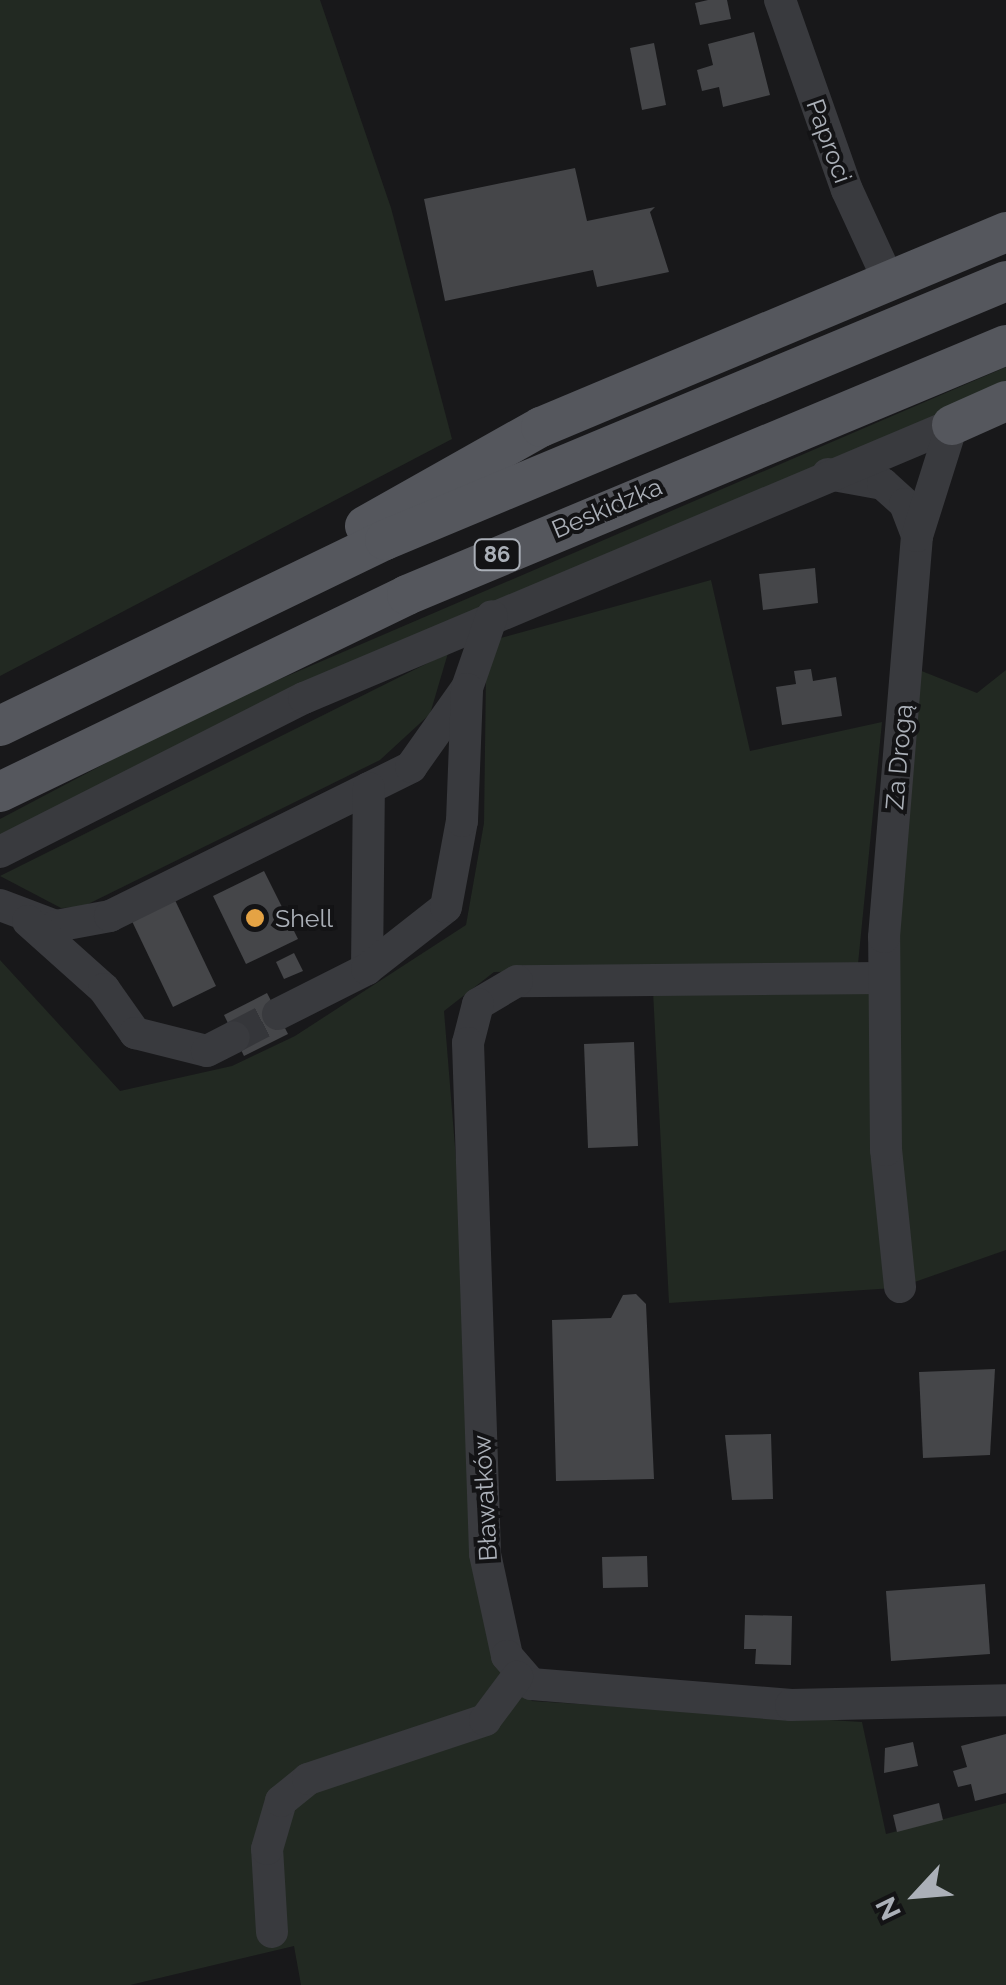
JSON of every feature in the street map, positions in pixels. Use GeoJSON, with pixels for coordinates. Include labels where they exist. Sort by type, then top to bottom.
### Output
{"type":"FeatureCollection","features":[{"type":"Feature","properties":{"kind":"main road"},"geometry":{"type":"LineString","coordinates":[[221,613],[541,426],[1006,232]]}},
{"type":"Feature","properties":{"kind":"main road","name":"86"},"geometry":{"type":"LineString","coordinates":[[0,726],[221,613],[1006,281]]}},
{"type":"Feature","properties":{"kind":"main road","name":"Beskidzka"},"geometry":{"type":"LineString","coordinates":[[0,792],[406,595],[1006,345]]}},
{"type":"Feature","properties":{"kind":"main road"},"geometry":{"type":"LineString","coordinates":[[952,426],[1006,401]]}},
{"type":"Feature","properties":{"kind":"street","name":"Paproci"},"geometry":{"type":"LineString","coordinates":[[780,0],[847,190],[888,279]]}},
{"type":"Feature","properties":{"kind":"street"},"geometry":{"type":"LineString","coordinates":[[0,852],[286,707],[828,474],[952,426]]}},
{"type":"Feature","properties":{"kind":"street","name":"Za Drogą"},"geometry":{"type":"LineString","coordinates":[[900,1287],[886,1150],[883,978],[917,536],[952,426]]}},
{"type":"Feature","properties":{"kind":"street"},"geometry":{"type":"LineString","coordinates":[[828,474],[883,484],[905,504],[917,536]]}},
{"type":"Feature","properties":{"kind":"street"},"geometry":{"type":"LineString","coordinates":[[14,913],[56,926],[110,916],[411,767],[467,688],[492,616]]}},
{"type":"Feature","properties":{"kind":"street"},"geometry":{"type":"LineString","coordinates":[[278,1014],[367,969],[446,908],[462,820],[467,688]]}},
{"type":"Feature","properties":{"kind":"street"},"geometry":{"type":"LineString","coordinates":[[367,969],[369,788]]}},
{"type":"Feature","properties":{"kind":"street"},"geometry":{"type":"LineString","coordinates":[[14,913],[104,989],[135,1032],[207,1051],[234,1037]]}},
{"type":"Feature","properties":{"kind":"street","name":"Bławatków"},"geometry":{"type":"LineString","coordinates":[[517,1677],[485,1554],[468,1043],[478,1004],[517,982],[883,978]]}},
{"type":"Feature","properties":{"kind":"street"},"geometry":{"type":"LineString","coordinates":[[272,1932],[267,1848],[281,1801],[308,1779],[485,1720],[517,1677],[531,1684],[791,1706],[1006,1700]]}},
{"type":"Feature","properties":{"kind":"shaded area"},"geometry":{"type":"Polygon","coordinates":[[[0,0],[320,0],[391,208],[452,439],[0,676],[0,0]]]}},
{"type":"Feature","properties":{"kind":"shaded area"},"geometry":{"type":"Polygon","coordinates":[[[1006,367],[1006,387],[0,843],[0,819],[199,714],[1006,367]]]}},
{"type":"Feature","properties":{"kind":"shaded area"},"geometry":{"type":"Polygon","coordinates":[[[711,580],[750,751],[882,722],[858,964],[494,972],[444,1011],[497,1666],[532,1701],[862,1722],[886,1834],[1006,1803],[1006,1985],[301,1985],[294,1946],[130,1985],[0,1985],[0,960],[120,1091],[232,1066],[295,1036],[466,925],[484,823],[486,673],[497,639],[711,580]]]}},
{"type":"Feature","properties":{"kind":"shaded area"},"geometry":{"type":"Polygon","coordinates":[[[448,653],[430,714],[380,760],[82,907],[61,908],[0,876],[448,653]]]}},
{"type":"Feature","properties":{"kind":"shaded area"},"geometry":{"type":"Polygon","coordinates":[[[914,668],[977,693],[1006,670],[1006,1250],[906,1285],[888,1098],[914,668]]]}},
{"type":"Feature","properties":{"kind":"shaded area"},"geometry":{"type":"Polygon","coordinates":[[[653,991],[876,991],[894,1288],[669,1303],[653,991]]]}},
{"type":"Feature","properties":{"kind":"building"},"geometry":{"type":"Polygon","coordinates":[[[727,0],[731,19],[700,25],[695,3],[727,0]]]}},
{"type":"Feature","properties":{"kind":"building"},"geometry":{"type":"Polygon","coordinates":[[[754,32],[770,95],[723,107],[719,87],[702,91],[697,70],[713,65],[708,44],[754,32]]]}},
{"type":"Feature","properties":{"kind":"building"},"geometry":{"type":"Polygon","coordinates":[[[654,43],[666,105],[642,110],[630,48],[654,43]]]}},
{"type":"Feature","properties":{"kind":"building"},"geometry":{"type":"Polygon","coordinates":[[[575,168],[587,221],[655,207],[650,212],[669,272],[597,287],[593,270],[445,301],[424,199],[575,168]]]}},
{"type":"Feature","properties":{"kind":"building"},"geometry":{"type":"Polygon","coordinates":[[[815,568],[818,603],[763,610],[759,574],[815,568]]]}},
{"type":"Feature","properties":{"kind":"building"},"geometry":{"type":"Polygon","coordinates":[[[811,669],[813,681],[836,677],[842,716],[782,725],[776,687],[796,684],[794,671],[811,669]]]}},
{"type":"Feature","properties":{"kind":"building","name":"Shell"},"geometry":{"type":"Polygon","coordinates":[[[264,871],[298,939],[246,964],[213,896],[264,871]]]}},
{"type":"Feature","properties":{"kind":"building"},"geometry":{"type":"Polygon","coordinates":[[[173,896],[216,986],[173,1007],[130,917],[173,896]]]}},
{"type":"Feature","properties":{"kind":"building"},"geometry":{"type":"Polygon","coordinates":[[[294,953],[303,971],[284,979],[276,962],[294,953]]]}},
{"type":"Feature","properties":{"kind":"building"},"geometry":{"type":"Polygon","coordinates":[[[267,993],[288,1034],[244,1056],[224,1015],[267,993]]]}},
{"type":"Feature","properties":{"kind":"building"},"geometry":{"type":"Polygon","coordinates":[[[634,1042],[638,1146],[588,1148],[584,1044],[634,1042]]]}},
{"type":"Feature","properties":{"kind":"building"},"geometry":{"type":"Polygon","coordinates":[[[636,1294],[646,1304],[654,1479],[556,1481],[552,1320],[611,1318],[623,1295],[636,1294]]]}},
{"type":"Feature","properties":{"kind":"building"},"geometry":{"type":"Polygon","coordinates":[[[995,1369],[990,1455],[923,1458],[919,1372],[995,1369]]]}},
{"type":"Feature","properties":{"kind":"building"},"geometry":{"type":"Polygon","coordinates":[[[771,1434],[773,1499],[732,1500],[725,1435],[771,1434]]]}},
{"type":"Feature","properties":{"kind":"building"},"geometry":{"type":"Polygon","coordinates":[[[647,1556],[648,1587],[603,1588],[602,1557],[647,1556]]]}},
{"type":"Feature","properties":{"kind":"building"},"geometry":{"type":"Polygon","coordinates":[[[985,1584],[990,1654],[891,1661],[886,1591],[985,1584]]]}},
{"type":"Feature","properties":{"kind":"building"},"geometry":{"type":"Polygon","coordinates":[[[745,1615],[792,1616],[791,1665],[755,1664],[756,1649],[744,1649],[745,1615]]]}},
{"type":"Feature","properties":{"kind":"building"},"geometry":{"type":"Polygon","coordinates":[[[1006,1734],[1006,1793],[975,1801],[971,1784],[958,1787],[953,1771],[967,1767],[961,1746],[1006,1734]]]}},
{"type":"Feature","properties":{"kind":"building"},"geometry":{"type":"Polygon","coordinates":[[[913,1742],[918,1766],[884,1773],[885,1748],[913,1742]]]}},
{"type":"Feature","properties":{"kind":"building"},"geometry":{"type":"Polygon","coordinates":[[[939,1803],[943,1820],[897,1832],[893,1815],[939,1803]]]}},
{"type":"Feature","properties":{"kind":"tunnel"},"geometry":{"type":"LineString","coordinates":[[234,1037],[278,1014]]}},
{"type":"Feature","properties":{"kind":"place","name":"Shell"},"geometry":{"type":"Point","coordinates":[255,918]}}]}
